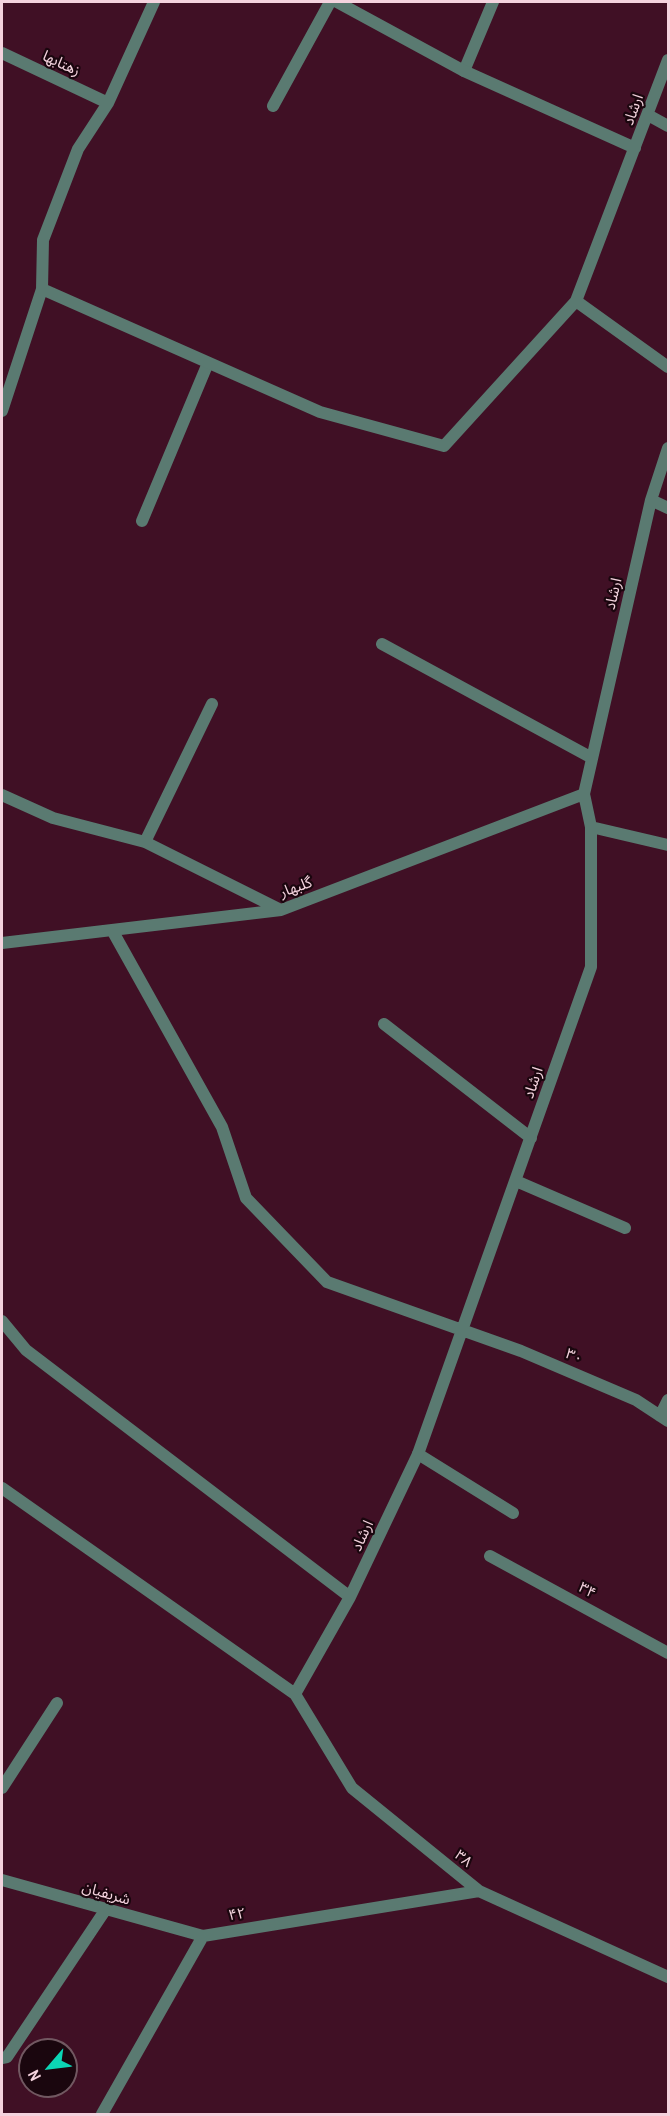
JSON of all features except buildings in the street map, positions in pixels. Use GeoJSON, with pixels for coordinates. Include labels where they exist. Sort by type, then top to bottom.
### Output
{"type":"FeatureCollection","features":[{"type":"Feature","properties":{"kind":"street"},"geometry":{"type":"LineString","coordinates":[[2,411],[42,289],[43,240],[78,149],[108,103],[154,2]]}},
{"type":"Feature","properties":{"kind":"street"},"geometry":{"type":"LineString","coordinates":[[273,106],[330,2]]}},
{"type":"Feature","properties":{"kind":"street"},"geometry":{"type":"LineString","coordinates":[[337,2],[464,71],[636,148]]}},
{"type":"Feature","properties":{"kind":"street"},"geometry":{"type":"LineString","coordinates":[[464,71],[493,2]]}},
{"type":"Feature","properties":{"kind":"street","name":"زهتابها"},"geometry":{"type":"LineString","coordinates":[[2,52],[108,103]]}},
{"type":"Feature","properties":{"kind":"street","name":"ارشاد"},"geometry":{"type":"LineString","coordinates":[[576,301],[669,60]]}},
{"type":"Feature","properties":{"kind":"street"},"geometry":{"type":"LineString","coordinates":[[648,115],[669,126]]}},
{"type":"Feature","properties":{"kind":"street"},"geometry":{"type":"LineString","coordinates":[[42,289],[320,412],[444,446],[576,301],[669,367]]}},
{"type":"Feature","properties":{"kind":"street"},"geometry":{"type":"LineString","coordinates":[[141,521],[208,363]]}},
{"type":"Feature","properties":{"kind":"street","name":"ارشاد"},"geometry":{"type":"LineString","coordinates":[[295,1694],[350,1597],[418,1454],[591,967],[591,827],[584,794],[651,500],[669,448]]}},
{"type":"Feature","properties":{"kind":"street"},"geometry":{"type":"LineString","coordinates":[[651,500],[669,508]]}},
{"type":"Feature","properties":{"kind":"street"},"geometry":{"type":"LineString","coordinates":[[382,644],[592,758]]}},
{"type":"Feature","properties":{"kind":"street"},"geometry":{"type":"LineString","coordinates":[[145,842],[212,704]]}},
{"type":"Feature","properties":{"kind":"street","name":"گلبهار"},"geometry":{"type":"LineString","coordinates":[[2,943],[281,910],[584,794]]}},
{"type":"Feature","properties":{"kind":"street"},"geometry":{"type":"LineString","coordinates":[[2,795],[53,818],[145,842],[281,910]]}},
{"type":"Feature","properties":{"kind":"street"},"geometry":{"type":"LineString","coordinates":[[591,827],[669,845]]}},
{"type":"Feature","properties":{"kind":"street","name":"۳۰"},"geometry":{"type":"LineString","coordinates":[[112,930],[222,1127],[246,1198],[327,1282],[521,1351],[626,1395],[664,1418]]}},
{"type":"Feature","properties":{"kind":"street"},"geometry":{"type":"LineString","coordinates":[[384,1024],[531,1138]]}},
{"type":"Feature","properties":{"kind":"street"},"geometry":{"type":"LineString","coordinates":[[516,1181],[625,1228]]}},
{"type":"Feature","properties":{"kind":"street"},"geometry":{"type":"LineString","coordinates":[[2,1321],[26,1350],[350,1597]]}},
{"type":"Feature","properties":{"kind":"street"},"geometry":{"type":"LineString","coordinates":[[664,1418],[669,1400]]}},
{"type":"Feature","properties":{"kind":"street"},"geometry":{"type":"LineString","coordinates":[[418,1454],[513,1513]]}},
{"type":"Feature","properties":{"kind":"street"},"geometry":{"type":"LineString","coordinates":[[2,1488],[295,1694]]}},
{"type":"Feature","properties":{"kind":"street","name":"۳۴"},"geometry":{"type":"LineString","coordinates":[[490,1556],[669,1653]]}},
{"type":"Feature","properties":{"kind":"street","name":"۳۸"},"geometry":{"type":"LineString","coordinates":[[295,1694],[352,1788],[478,1891],[669,1977]]}},
{"type":"Feature","properties":{"kind":"street"},"geometry":{"type":"LineString","coordinates":[[2,1788],[57,1703]]}},
{"type":"Feature","properties":{"kind":"street","name":"شریفیان"},"geometry":{"type":"LineString","coordinates":[[2,1880],[203,1936]]}},
{"type":"Feature","properties":{"kind":"street","name":"۴۲"},"geometry":{"type":"LineString","coordinates":[[203,1936],[478,1891]]}},
{"type":"Feature","properties":{"kind":"street"},"geometry":{"type":"LineString","coordinates":[[2,2058],[7,2057],[106,1909]]}},
{"type":"Feature","properties":{"kind":"street"},"geometry":{"type":"LineString","coordinates":[[102,2115],[203,1936]]}}]}
